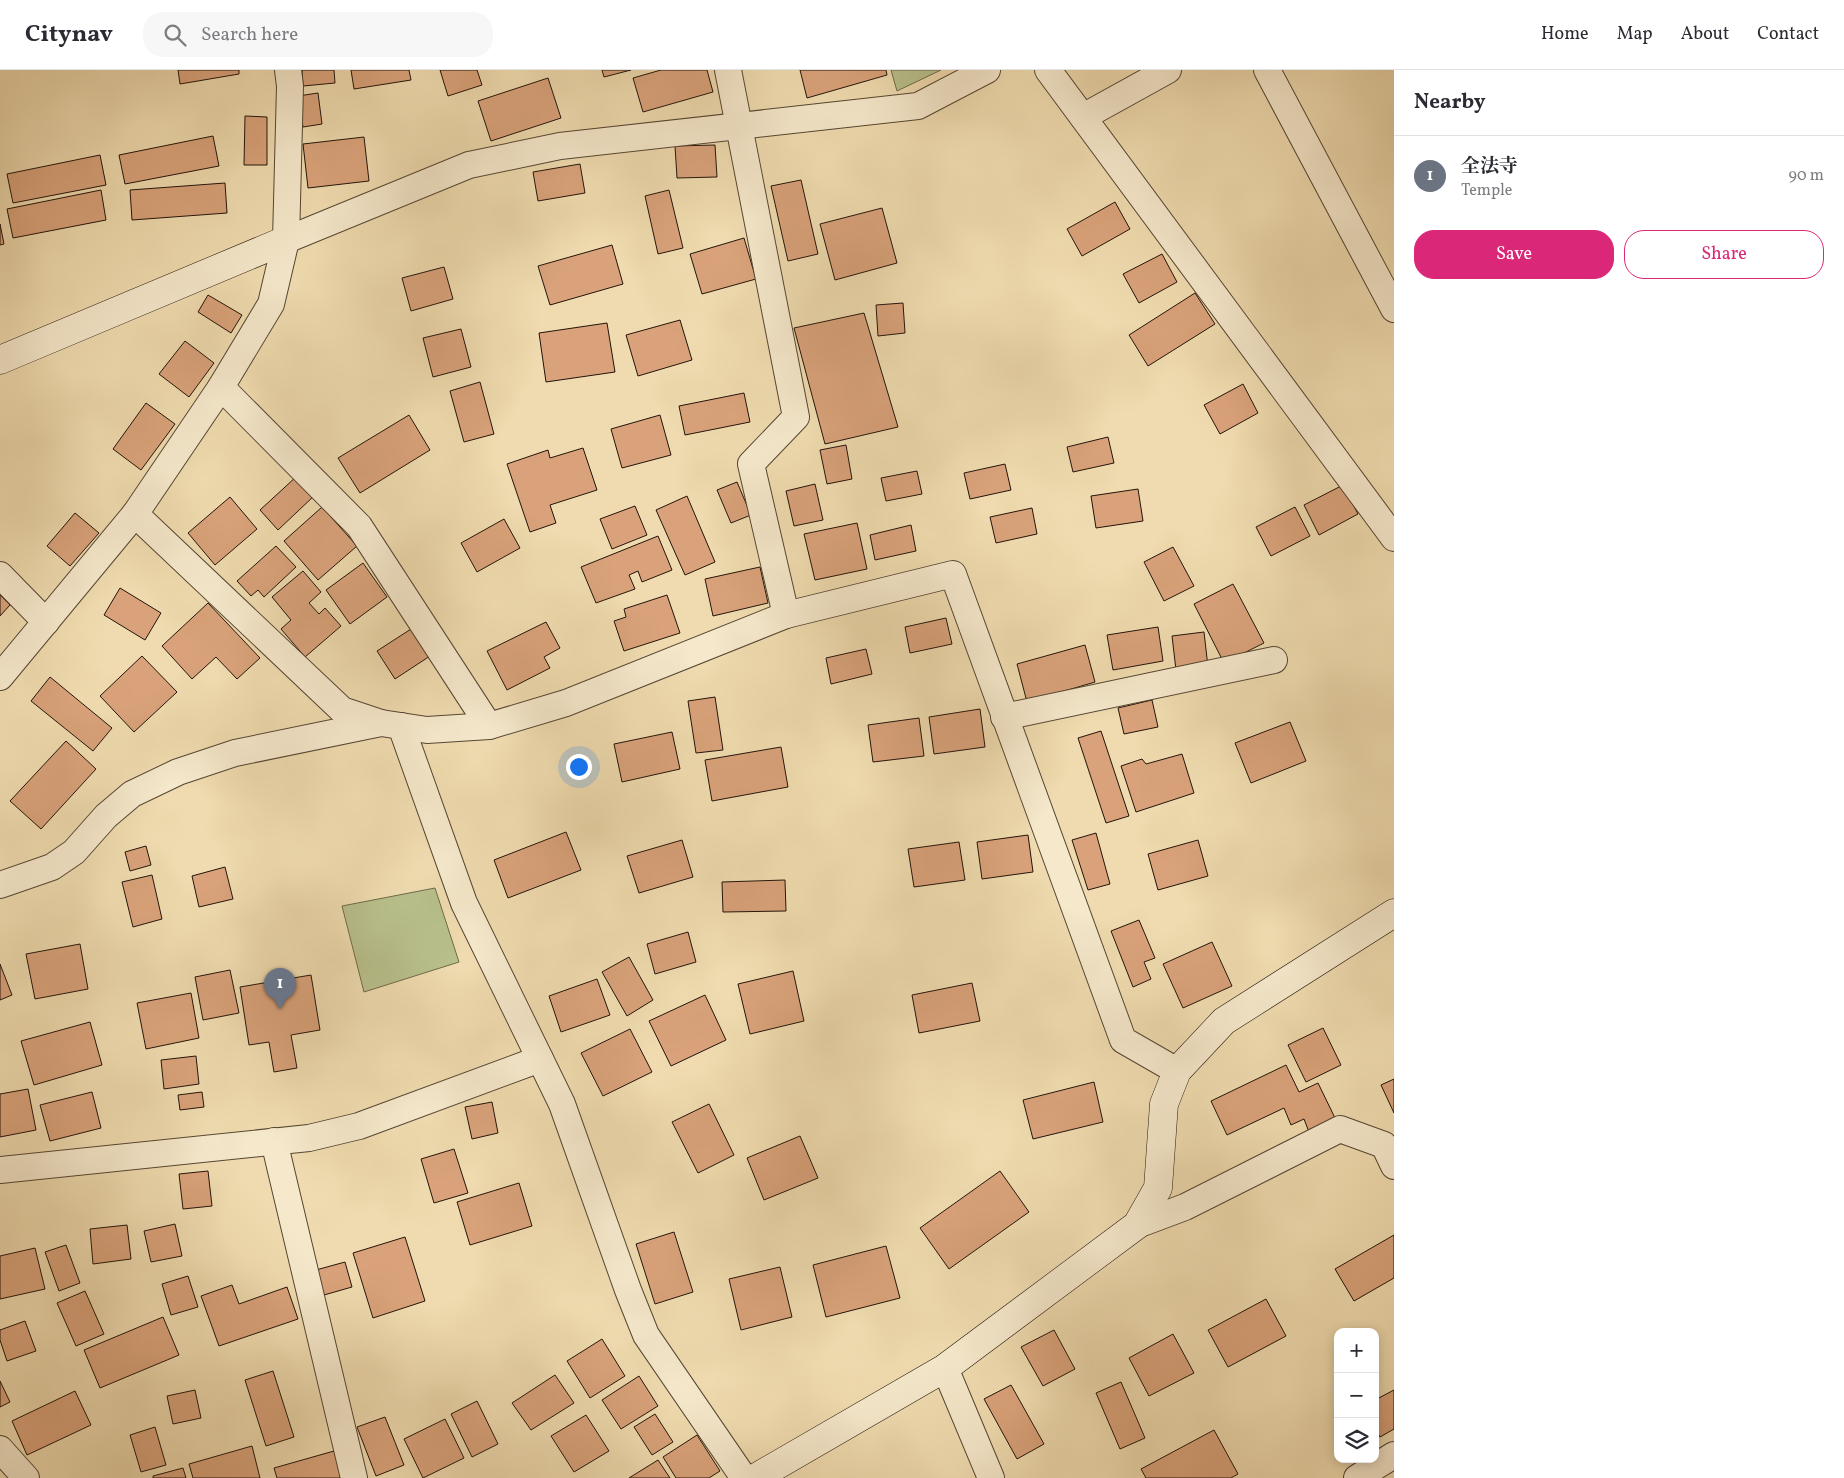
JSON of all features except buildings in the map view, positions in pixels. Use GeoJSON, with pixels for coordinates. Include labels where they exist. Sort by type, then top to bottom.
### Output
{"type":"FeatureCollection","features":[{"type":"Feature","properties":{"kind":"street"},"geometry":{"type":"LineString","coordinates":[[0,676],[135,514],[221,387],[271,304],[286,240],[290,86],[288,70]]}},
{"type":"Feature","properties":{"kind":"street"},"geometry":{"type":"LineString","coordinates":[[728,70],[796,417],[751,464],[786,615]]}},
{"type":"Feature","properties":{"kind":"street"},"geometry":{"type":"LineString","coordinates":[[0,360],[469,165],[560,146],[918,106],[988,70]]}},
{"type":"Feature","properties":{"kind":"street"},"geometry":{"type":"LineString","coordinates":[[1048,70],[1394,538]]}},
{"type":"Feature","properties":{"kind":"street"},"geometry":{"type":"LineString","coordinates":[[1084,117],[1168,70]]}},
{"type":"Feature","properties":{"kind":"street"},"geometry":{"type":"LineString","coordinates":[[1267,70],[1394,309]]}},
{"type":"Feature","properties":{"kind":"street"},"geometry":{"type":"LineString","coordinates":[[221,387],[359,526],[489,726]]}},
{"type":"Feature","properties":{"kind":"street"},"geometry":{"type":"LineString","coordinates":[[135,514],[342,710],[391,725],[427,730],[489,726],[566,703],[786,615],[953,574],[1122,1040],[1177,1071]]}},
{"type":"Feature","properties":{"kind":"street"},"geometry":{"type":"LineString","coordinates":[[0,575],[46,622]]}},
{"type":"Feature","properties":{"kind":"street"},"geometry":{"type":"LineString","coordinates":[[1004,717],[1274,660]]}},
{"type":"Feature","properties":{"kind":"street"},"geometry":{"type":"LineString","coordinates":[[0,885],[52,867],[74,852],[106,816],[132,794],[178,772],[235,753],[391,725]]}},
{"type":"Feature","properties":{"kind":"street"},"geometry":{"type":"LineString","coordinates":[[391,725],[464,903],[562,1104],[628,1290],[646,1335],[744,1478]]}},
{"type":"Feature","properties":{"kind":"street"},"geometry":{"type":"LineString","coordinates":[[1137,1225],[1158,1188],[1164,1104],[1177,1071],[1224,1021],[1394,913]]}},
{"type":"Feature","properties":{"kind":"street"},"geometry":{"type":"LineString","coordinates":[[0,1170],[309,1138],[359,1126],[540,1060]]}},
{"type":"Feature","properties":{"kind":"street"},"geometry":{"type":"LineString","coordinates":[[755,1478],[945,1368],[1137,1225],[1185,1207],[1340,1129],[1384,1145],[1394,1166]]}},
{"type":"Feature","properties":{"kind":"street"},"geometry":{"type":"LineString","coordinates":[[274,1141],[354,1478]]}},
{"type":"Feature","properties":{"kind":"street"},"geometry":{"type":"LineString","coordinates":[[945,1368],[991,1478]]}},
{"type":"Feature","properties":{"kind":"street"},"geometry":{"type":"LineString","coordinates":[[0,1449],[26,1478]]}},
{"type":"Feature","properties":{"kind":"street"},"geometry":{"type":"LineString","coordinates":[[1358,1478],[1394,1455]]}},
{"type":"Feature","properties":{"kind":"green space"},"geometry":{"type":"Polygon","coordinates":[[[891,70],[941,70],[897,91],[891,70]]]}},
{"type":"Feature","properties":{"kind":"green space"},"geometry":{"type":"Polygon","coordinates":[[[435,888],[459,962],[364,992],[342,906],[435,888]]]}},
{"type":"Feature","properties":{"kind":"place","name":"全法寺"},"geometry":{"type":"Point","coordinates":[280,1009]}}]}
